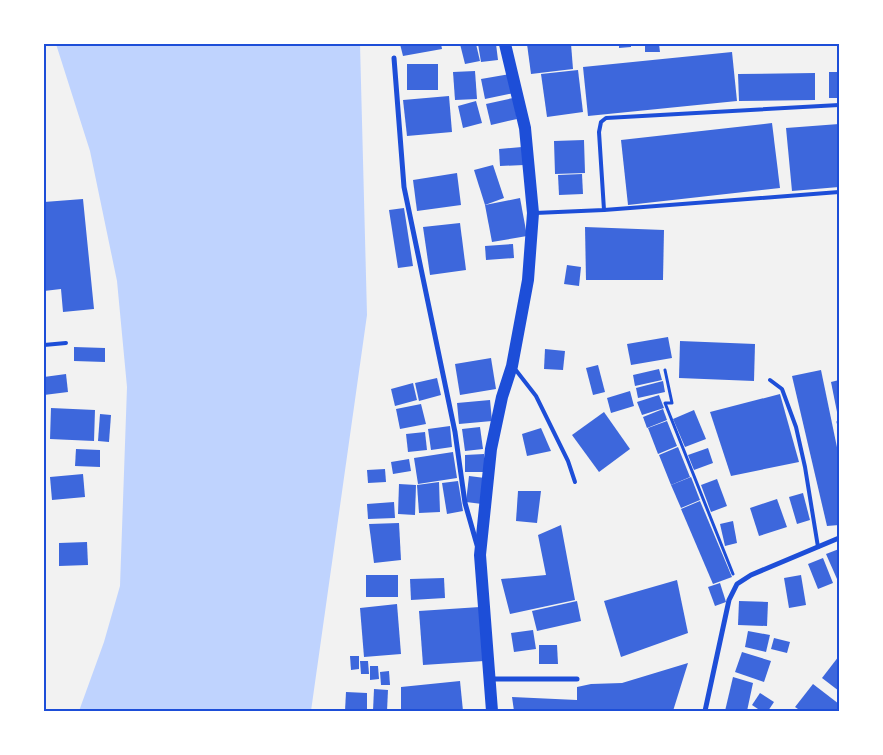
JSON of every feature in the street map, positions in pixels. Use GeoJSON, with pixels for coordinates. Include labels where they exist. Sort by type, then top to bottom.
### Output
{"type":"FeatureCollection","features":[{"type":"Feature","properties":{"kind":"main road"},"geometry":{"type":"LineString","coordinates":[[492,711],[480,555],[491,450],[502,398],[512,366],[528,280],[533,213],[525,128],[505,44]]}},
{"type":"Feature","properties":{"kind":"street"},"geometry":{"type":"LineString","coordinates":[[394,58],[404,187],[455,432],[465,503],[480,555]]}},
{"type":"Feature","properties":{"kind":"street"},"geometry":{"type":"LineString","coordinates":[[706,711],[729,600],[737,584],[751,575],[839,538]]}},
{"type":"Feature","properties":{"kind":"street"},"geometry":{"type":"LineString","coordinates":[[489,679],[576,679]]}},
{"type":"Feature","properties":{"kind":"lane"},"geometry":{"type":"LineString","coordinates":[[604,210],[599,132],[601,122],[606,118],[839,105]]}},
{"type":"Feature","properties":{"kind":"lane"},"geometry":{"type":"LineString","coordinates":[[533,213],[604,210],[839,192]]}},
{"type":"Feature","properties":{"kind":"lane"},"geometry":{"type":"LineString","coordinates":[[44,345],[66,343]]}},
{"type":"Feature","properties":{"kind":"lane"},"geometry":{"type":"LineString","coordinates":[[512,366],[536,396],[568,461],[575,482]]}},
{"type":"Feature","properties":{"kind":"lane"},"geometry":{"type":"LineString","coordinates":[[770,380],[782,389],[796,427],[805,467],[818,547]]}},
{"type":"Feature","properties":{"kind":"path"},"geometry":{"type":"LineString","coordinates":[[665,370],[672,403],[665,404],[737,584]]}},
{"type":"Feature","properties":{"kind":"water"},"geometry":{"type":"Polygon","coordinates":[[[56,44],[360,44],[367,315],[311,711],[79,711],[104,642],[120,586],[127,387],[117,281],[90,151],[56,44]]]}},
{"type":"Feature","properties":{"kind":"building"},"geometry":{"type":"Polygon","coordinates":[[[400,44],[441,44],[442,49],[403,56],[400,44]]]}},
{"type":"Feature","properties":{"kind":"building"},"geometry":{"type":"Polygon","coordinates":[[[460,44],[476,44],[480,61],[465,64],[460,44]]]}},
{"type":"Feature","properties":{"kind":"building"},"geometry":{"type":"Polygon","coordinates":[[[478,44],[496,44],[498,60],[481,62],[478,44]]]}},
{"type":"Feature","properties":{"kind":"building"},"geometry":{"type":"Polygon","coordinates":[[[527,44],[571,44],[573,69],[531,74],[527,44]]]}},
{"type":"Feature","properties":{"kind":"building"},"geometry":{"type":"Polygon","coordinates":[[[619,44],[631,44],[631,47],[619,48],[619,44]]]}},
{"type":"Feature","properties":{"kind":"building"},"geometry":{"type":"Polygon","coordinates":[[[645,44],[659,44],[660,52],[645,52],[645,44]]]}},
{"type":"Feature","properties":{"kind":"building"},"geometry":{"type":"Polygon","coordinates":[[[732,52],[737,101],[588,116],[583,67],[732,52]]]}},
{"type":"Feature","properties":{"kind":"building"},"geometry":{"type":"Polygon","coordinates":[[[407,64],[438,64],[438,90],[407,90],[407,64]]]}},
{"type":"Feature","properties":{"kind":"building"},"geometry":{"type":"Polygon","coordinates":[[[578,70],[583,112],[547,117],[541,74],[578,70]]]}},
{"type":"Feature","properties":{"kind":"building"},"geometry":{"type":"Polygon","coordinates":[[[475,71],[477,99],[455,100],[453,72],[475,71]]]}},
{"type":"Feature","properties":{"kind":"building"},"geometry":{"type":"Polygon","coordinates":[[[829,72],[839,72],[839,98],[829,98],[829,72]]]}},
{"type":"Feature","properties":{"kind":"building"},"geometry":{"type":"Polygon","coordinates":[[[815,73],[815,100],[739,101],[738,74],[815,73]]]}},
{"type":"Feature","properties":{"kind":"building"},"geometry":{"type":"Polygon","coordinates":[[[510,74],[514,93],[485,99],[481,79],[510,74]]]}},
{"type":"Feature","properties":{"kind":"building"},"geometry":{"type":"Polygon","coordinates":[[[449,96],[452,132],[407,136],[403,100],[449,96]]]}},
{"type":"Feature","properties":{"kind":"building"},"geometry":{"type":"Polygon","coordinates":[[[513,98],[517,119],[491,125],[486,104],[513,98]]]}},
{"type":"Feature","properties":{"kind":"building"},"geometry":{"type":"Polygon","coordinates":[[[476,101],[482,123],[463,128],[458,106],[476,101]]]}},
{"type":"Feature","properties":{"kind":"building"},"geometry":{"type":"Polygon","coordinates":[[[772,123],[780,188],[628,205],[621,140],[772,123]]]}},
{"type":"Feature","properties":{"kind":"building"},"geometry":{"type":"Polygon","coordinates":[[[839,124],[839,187],[792,191],[786,128],[839,124]]]}},
{"type":"Feature","properties":{"kind":"building"},"geometry":{"type":"Polygon","coordinates":[[[584,140],[585,173],[555,174],[554,141],[584,140]]]}},
{"type":"Feature","properties":{"kind":"building"},"geometry":{"type":"Polygon","coordinates":[[[522,147],[524,165],[500,166],[499,149],[522,147]]]}},
{"type":"Feature","properties":{"kind":"building"},"geometry":{"type":"Polygon","coordinates":[[[493,165],[504,198],[485,205],[474,170],[493,165]]]}},
{"type":"Feature","properties":{"kind":"building"},"geometry":{"type":"Polygon","coordinates":[[[457,173],[461,205],[417,211],[413,180],[457,173]]]}},
{"type":"Feature","properties":{"kind":"building"},"geometry":{"type":"Polygon","coordinates":[[[582,174],[583,194],[559,195],[558,175],[582,174]]]}},
{"type":"Feature","properties":{"kind":"building"},"geometry":{"type":"Polygon","coordinates":[[[520,198],[527,236],[492,242],[485,205],[520,198]]]}},
{"type":"Feature","properties":{"kind":"building"},"geometry":{"type":"Polygon","coordinates":[[[83,199],[94,309],[63,312],[61,289],[44,291],[44,202],[83,199]]]}},
{"type":"Feature","properties":{"kind":"building"},"geometry":{"type":"Polygon","coordinates":[[[404,208],[413,266],[398,268],[389,210],[404,208]]]}},
{"type":"Feature","properties":{"kind":"building"},"geometry":{"type":"Polygon","coordinates":[[[460,223],[466,270],[430,275],[423,227],[460,223]]]}},
{"type":"Feature","properties":{"kind":"building"},"geometry":{"type":"Polygon","coordinates":[[[585,227],[664,230],[663,280],[586,280],[585,227]]]}},
{"type":"Feature","properties":{"kind":"building"},"geometry":{"type":"Polygon","coordinates":[[[513,244],[514,258],[486,260],[485,246],[513,244]]]}},
{"type":"Feature","properties":{"kind":"building"},"geometry":{"type":"Polygon","coordinates":[[[567,265],[581,267],[579,286],[564,284],[567,265]]]}},
{"type":"Feature","properties":{"kind":"building"},"geometry":{"type":"Polygon","coordinates":[[[668,337],[672,358],[631,365],[627,344],[668,337]]]}},
{"type":"Feature","properties":{"kind":"building"},"geometry":{"type":"Polygon","coordinates":[[[680,341],[755,344],[754,381],[679,378],[680,341]]]}},
{"type":"Feature","properties":{"kind":"building"},"geometry":{"type":"Polygon","coordinates":[[[74,347],[105,348],[105,362],[74,361],[74,347]]]}},
{"type":"Feature","properties":{"kind":"building"},"geometry":{"type":"Polygon","coordinates":[[[545,349],[565,351],[563,370],[544,369],[545,349]]]}},
{"type":"Feature","properties":{"kind":"building"},"geometry":{"type":"Polygon","coordinates":[[[491,358],[496,389],[460,395],[455,364],[491,358]]]}},
{"type":"Feature","properties":{"kind":"building"},"geometry":{"type":"Polygon","coordinates":[[[598,365],[605,392],[593,395],[586,368],[598,365]]]}},
{"type":"Feature","properties":{"kind":"building"},"geometry":{"type":"Polygon","coordinates":[[[659,369],[662,380],[635,386],[633,375],[659,369]]]}},
{"type":"Feature","properties":{"kind":"building"},"geometry":{"type":"Polygon","coordinates":[[[821,370],[839,457],[839,525],[827,526],[792,376],[821,370]]]}},
{"type":"Feature","properties":{"kind":"building"},"geometry":{"type":"Polygon","coordinates":[[[66,374],[68,392],[44,395],[44,377],[66,374]]]}},
{"type":"Feature","properties":{"kind":"building"},"geometry":{"type":"Polygon","coordinates":[[[437,378],[441,395],[419,401],[415,383],[437,378]]]}},
{"type":"Feature","properties":{"kind":"building"},"geometry":{"type":"Polygon","coordinates":[[[839,380],[839,412],[837,412],[831,382],[839,380]]]}},
{"type":"Feature","properties":{"kind":"building"},"geometry":{"type":"Polygon","coordinates":[[[663,381],[665,392],[638,398],[636,388],[663,381]]]}},
{"type":"Feature","properties":{"kind":"building"},"geometry":{"type":"Polygon","coordinates":[[[413,383],[417,400],[395,406],[391,389],[413,383]]]}},
{"type":"Feature","properties":{"kind":"building"},"geometry":{"type":"Polygon","coordinates":[[[630,391],[634,406],[611,413],[607,398],[630,391]]]}},
{"type":"Feature","properties":{"kind":"building"},"geometry":{"type":"Polygon","coordinates":[[[780,394],[799,462],[731,476],[710,412],[780,394]]]}},
{"type":"Feature","properties":{"kind":"building"},"geometry":{"type":"Polygon","coordinates":[[[659,395],[664,408],[642,415],[637,402],[659,395]]]}},
{"type":"Feature","properties":{"kind":"building"},"geometry":{"type":"Polygon","coordinates":[[[490,400],[492,421],[459,424],[457,403],[490,400]]]}},
{"type":"Feature","properties":{"kind":"building"},"geometry":{"type":"Polygon","coordinates":[[[421,404],[426,424],[400,429],[396,409],[421,404]]]}},
{"type":"Feature","properties":{"kind":"building"},"geometry":{"type":"Polygon","coordinates":[[[51,408],[95,410],[94,441],[50,439],[51,408]]]}},
{"type":"Feature","properties":{"kind":"building"},"geometry":{"type":"Polygon","coordinates":[[[663,409],[667,420],[647,428],[643,417],[663,409]]]}},
{"type":"Feature","properties":{"kind":"building"},"geometry":{"type":"Polygon","coordinates":[[[694,410],[706,439],[685,447],[673,419],[694,410]]]}},
{"type":"Feature","properties":{"kind":"building"},"geometry":{"type":"Polygon","coordinates":[[[604,412],[630,449],[599,472],[572,435],[604,412]]]}},
{"type":"Feature","properties":{"kind":"building"},"geometry":{"type":"Polygon","coordinates":[[[100,414],[111,415],[109,442],[98,441],[100,414]]]}},
{"type":"Feature","properties":{"kind":"building"},"geometry":{"type":"Polygon","coordinates":[[[667,421],[677,446],[658,454],[648,428],[667,421]]]}},
{"type":"Feature","properties":{"kind":"building"},"geometry":{"type":"Polygon","coordinates":[[[450,426],[452,447],[431,450],[428,429],[450,426]]]}},
{"type":"Feature","properties":{"kind":"building"},"geometry":{"type":"Polygon","coordinates":[[[480,427],[483,449],[465,451],[462,429],[480,427]]]}},
{"type":"Feature","properties":{"kind":"building"},"geometry":{"type":"Polygon","coordinates":[[[541,428],[551,451],[527,456],[522,434],[541,428]]]}},
{"type":"Feature","properties":{"kind":"building"},"geometry":{"type":"Polygon","coordinates":[[[425,432],[427,450],[408,452],[406,434],[425,432]]]}},
{"type":"Feature","properties":{"kind":"building"},"geometry":{"type":"Polygon","coordinates":[[[678,447],[690,477],[671,485],[659,455],[678,447]]]}},
{"type":"Feature","properties":{"kind":"building"},"geometry":{"type":"Polygon","coordinates":[[[708,448],[713,463],[694,470],[688,455],[708,448]]]}},
{"type":"Feature","properties":{"kind":"building"},"geometry":{"type":"Polygon","coordinates":[[[76,449],[100,450],[100,467],[75,466],[76,449]]]}},
{"type":"Feature","properties":{"kind":"building"},"geometry":{"type":"Polygon","coordinates":[[[453,452],[457,478],[418,484],[414,458],[453,452]]]}},
{"type":"Feature","properties":{"kind":"building"},"geometry":{"type":"Polygon","coordinates":[[[484,454],[484,472],[465,472],[465,455],[484,454]]]}},
{"type":"Feature","properties":{"kind":"building"},"geometry":{"type":"Polygon","coordinates":[[[409,459],[411,471],[393,474],[391,462],[409,459]]]}},
{"type":"Feature","properties":{"kind":"building"},"geometry":{"type":"Polygon","coordinates":[[[385,469],[386,482],[368,483],[367,470],[385,469]]]}},
{"type":"Feature","properties":{"kind":"building"},"geometry":{"type":"Polygon","coordinates":[[[83,474],[85,497],[52,500],[50,477],[83,474]]]}},
{"type":"Feature","properties":{"kind":"building"},"geometry":{"type":"Polygon","coordinates":[[[469,476],[485,478],[482,504],[466,502],[469,476]]]}},
{"type":"Feature","properties":{"kind":"building"},"geometry":{"type":"Polygon","coordinates":[[[691,477],[700,500],[681,508],[671,485],[691,477]]]}},
{"type":"Feature","properties":{"kind":"building"},"geometry":{"type":"Polygon","coordinates":[[[717,479],[727,506],[711,512],[701,485],[717,479]]]}},
{"type":"Feature","properties":{"kind":"building"},"geometry":{"type":"Polygon","coordinates":[[[458,481],[463,511],[447,514],[442,483],[458,481]]]}},
{"type":"Feature","properties":{"kind":"building"},"geometry":{"type":"Polygon","coordinates":[[[439,482],[440,512],[419,513],[417,485],[439,482]]]}},
{"type":"Feature","properties":{"kind":"building"},"geometry":{"type":"Polygon","coordinates":[[[399,484],[416,485],[415,515],[398,514],[399,484]]]}},
{"type":"Feature","properties":{"kind":"building"},"geometry":{"type":"Polygon","coordinates":[[[518,491],[541,491],[537,523],[516,521],[518,491]]]}},
{"type":"Feature","properties":{"kind":"building"},"geometry":{"type":"Polygon","coordinates":[[[803,493],[810,520],[797,524],[789,497],[803,493]]]}},
{"type":"Feature","properties":{"kind":"building"},"geometry":{"type":"Polygon","coordinates":[[[777,499],[787,527],[759,536],[750,508],[777,499]]]}},
{"type":"Feature","properties":{"kind":"building"},"geometry":{"type":"Polygon","coordinates":[[[700,501],[732,577],[713,584],[681,509],[700,501]]]}},
{"type":"Feature","properties":{"kind":"building"},"geometry":{"type":"Polygon","coordinates":[[[394,502],[395,518],[368,519],[367,504],[394,502]]]}},
{"type":"Feature","properties":{"kind":"building"},"geometry":{"type":"Polygon","coordinates":[[[733,521],[737,543],[725,546],[720,524],[733,521]]]}},
{"type":"Feature","properties":{"kind":"building"},"geometry":{"type":"Polygon","coordinates":[[[399,523],[401,560],[374,563],[369,524],[399,523]]]}},
{"type":"Feature","properties":{"kind":"building"},"geometry":{"type":"Polygon","coordinates":[[[561,525],[575,600],[510,614],[501,579],[546,575],[538,535],[561,525]]]}},
{"type":"Feature","properties":{"kind":"building"},"geometry":{"type":"Polygon","coordinates":[[[87,542],[88,565],[59,566],[59,543],[87,542]]]}},
{"type":"Feature","properties":{"kind":"building"},"geometry":{"type":"Polygon","coordinates":[[[839,549],[839,578],[837,579],[826,554],[839,549]]]}},
{"type":"Feature","properties":{"kind":"building"},"geometry":{"type":"Polygon","coordinates":[[[823,558],[833,583],[818,589],[808,564],[823,558]]]}},
{"type":"Feature","properties":{"kind":"building"},"geometry":{"type":"Polygon","coordinates":[[[366,575],[398,575],[398,597],[366,597],[366,575]]]}},
{"type":"Feature","properties":{"kind":"building"},"geometry":{"type":"Polygon","coordinates":[[[801,575],[806,605],[789,608],[784,578],[801,575]]]}},
{"type":"Feature","properties":{"kind":"building"},"geometry":{"type":"Polygon","coordinates":[[[444,578],[445,598],[411,600],[410,579],[444,578]]]}},
{"type":"Feature","properties":{"kind":"building"},"geometry":{"type":"Polygon","coordinates":[[[677,580],[688,633],[621,657],[604,601],[677,580]]]}},
{"type":"Feature","properties":{"kind":"building"},"geometry":{"type":"Polygon","coordinates":[[[720,583],[726,602],[715,606],[708,587],[720,583]]]}},
{"type":"Feature","properties":{"kind":"building"},"geometry":{"type":"Polygon","coordinates":[[[577,601],[581,621],[537,631],[532,611],[577,601]]]}},
{"type":"Feature","properties":{"kind":"building"},"geometry":{"type":"Polygon","coordinates":[[[739,601],[768,602],[767,626],[738,625],[739,601]]]}},
{"type":"Feature","properties":{"kind":"building"},"geometry":{"type":"Polygon","coordinates":[[[397,604],[401,654],[364,657],[360,608],[397,604]]]}},
{"type":"Feature","properties":{"kind":"building"},"geometry":{"type":"Polygon","coordinates":[[[480,607],[484,661],[423,665],[419,611],[480,607]]]}},
{"type":"Feature","properties":{"kind":"building"},"geometry":{"type":"Polygon","coordinates":[[[533,630],[536,649],[514,652],[511,633],[533,630]]]}},
{"type":"Feature","properties":{"kind":"building"},"geometry":{"type":"Polygon","coordinates":[[[748,631],[770,635],[766,652],[745,647],[748,631]]]}},
{"type":"Feature","properties":{"kind":"building"},"geometry":{"type":"Polygon","coordinates":[[[774,638],[790,642],[787,653],[771,649],[774,638]]]}},
{"type":"Feature","properties":{"kind":"building"},"geometry":{"type":"Polygon","coordinates":[[[539,645],[557,645],[558,664],[539,664],[539,645]]]}},
{"type":"Feature","properties":{"kind":"building"},"geometry":{"type":"Polygon","coordinates":[[[742,652],[771,661],[764,682],[735,672],[742,652]]]}},
{"type":"Feature","properties":{"kind":"building"},"geometry":{"type":"Polygon","coordinates":[[[350,656],[359,656],[359,669],[351,670],[350,656]]]}},
{"type":"Feature","properties":{"kind":"building"},"geometry":{"type":"Polygon","coordinates":[[[839,656],[839,691],[822,678],[839,656]]]}},
{"type":"Feature","properties":{"kind":"building"},"geometry":{"type":"Polygon","coordinates":[[[360,661],[368,661],[369,674],[361,674],[360,661]]]}},
{"type":"Feature","properties":{"kind":"building"},"geometry":{"type":"Polygon","coordinates":[[[688,663],[673,711],[514,711],[512,697],[577,700],[577,687],[591,684],[622,683],[688,663]]]}},
{"type":"Feature","properties":{"kind":"building"},"geometry":{"type":"Polygon","coordinates":[[[370,666],[378,666],[379,679],[370,680],[370,666]]]}},
{"type":"Feature","properties":{"kind":"building"},"geometry":{"type":"Polygon","coordinates":[[[389,671],[390,685],[381,685],[380,672],[389,671]]]}},
{"type":"Feature","properties":{"kind":"building"},"geometry":{"type":"Polygon","coordinates":[[[733,677],[753,683],[747,711],[725,711],[733,677]]]}},
{"type":"Feature","properties":{"kind":"building"},"geometry":{"type":"Polygon","coordinates":[[[460,681],[463,711],[401,711],[401,687],[460,681]]]}},
{"type":"Feature","properties":{"kind":"building"},"geometry":{"type":"Polygon","coordinates":[[[813,684],[839,704],[838,711],[801,711],[795,707],[813,684]]]}},
{"type":"Feature","properties":{"kind":"building"},"geometry":{"type":"Polygon","coordinates":[[[374,689],[388,690],[387,711],[373,711],[374,689]]]}},
{"type":"Feature","properties":{"kind":"building"},"geometry":{"type":"Polygon","coordinates":[[[346,692],[367,693],[367,711],[345,711],[346,692]]]}},
{"type":"Feature","properties":{"kind":"building"},"geometry":{"type":"Polygon","coordinates":[[[760,693],[774,702],[768,711],[761,711],[752,705],[760,693]]]}}]}
